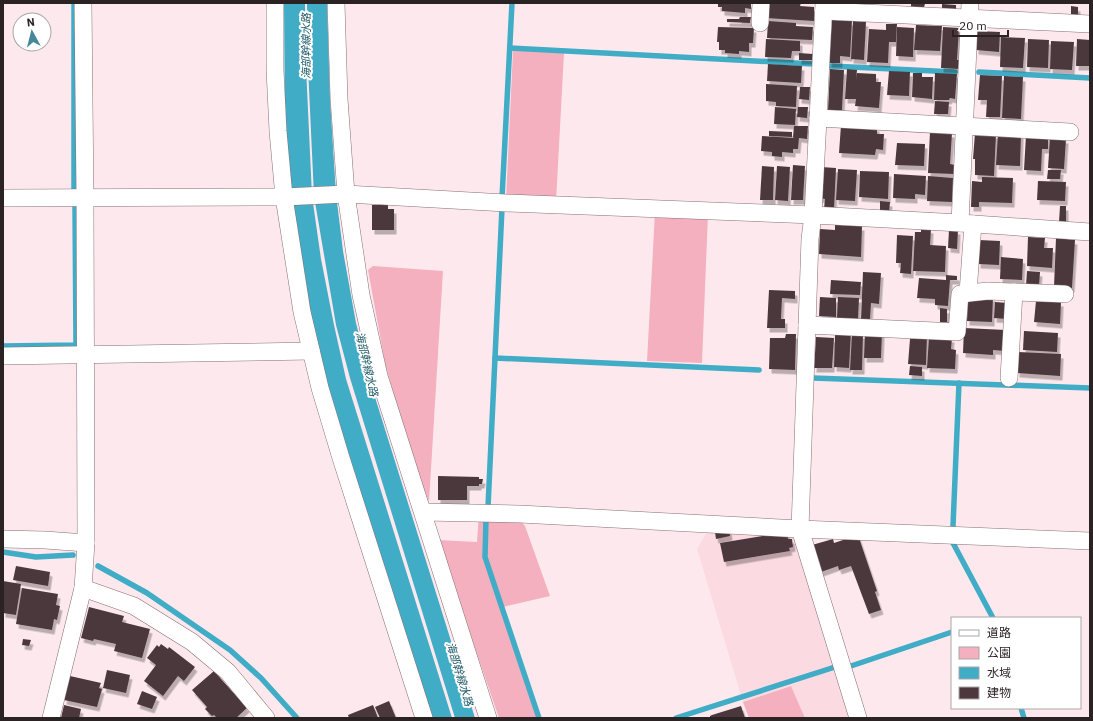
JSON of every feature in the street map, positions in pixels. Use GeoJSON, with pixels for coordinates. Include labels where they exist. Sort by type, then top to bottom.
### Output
{"type":"FeatureCollection","features":[{"type":"Feature","properties":{"kind":"street"},"geometry":{"type":"LineString","coordinates":[[51,718],[83,588],[86,544],[83,3]]}},
{"type":"Feature","properties":{"kind":"street"},"geometry":{"type":"LineString","coordinates":[[275,3],[278,131],[284,197],[302,312],[320,388],[341,458],[424,718]]}},
{"type":"Feature","properties":{"kind":"street"},"geometry":{"type":"LineString","coordinates":[[336,3],[342,194],[361,295],[379,376],[488,718]]}},
{"type":"Feature","properties":{"kind":"street"},"geometry":{"type":"LineString","coordinates":[[760,23],[761,3]]}},
{"type":"Feature","properties":{"kind":"street"},"geometry":{"type":"LineString","coordinates":[[858,718],[800,529],[810,239],[813,215],[824,7],[970,10],[1090,24]]}},
{"type":"Feature","properties":{"kind":"street"},"geometry":{"type":"LineString","coordinates":[[968,293],[965,127],[970,10]]}},
{"type":"Feature","properties":{"kind":"street"},"geometry":{"type":"LineString","coordinates":[[818,118],[1070,132]]}},
{"type":"Feature","properties":{"kind":"street"},"geometry":{"type":"LineString","coordinates":[[3,198],[284,197],[342,194],[506,203],[813,215],[967,223],[1090,232]]}},
{"type":"Feature","properties":{"kind":"street"},"geometry":{"type":"LineString","coordinates":[[807,325],[957,332],[960,294],[988,291],[1065,294]]}},
{"type":"Feature","properties":{"kind":"street"},"geometry":{"type":"LineString","coordinates":[[1009,378],[1014,292]]}},
{"type":"Feature","properties":{"kind":"street"},"geometry":{"type":"LineString","coordinates":[[3,356],[311,352]]}},
{"type":"Feature","properties":{"kind":"street"},"geometry":{"type":"LineString","coordinates":[[423,512],[520,514],[800,529],[1090,541]]}},
{"type":"Feature","properties":{"kind":"street"},"geometry":{"type":"LineString","coordinates":[[3,539],[45,540],[86,544]]}},
{"type":"Feature","properties":{"kind":"street"},"geometry":{"type":"LineString","coordinates":[[83,588],[134,606],[192,642],[228,672],[266,718]]}},
{"type":"Feature","properties":{"kind":"shaded area"},"geometry":{"type":"Polygon","coordinates":[[[710,527],[795,536],[853,718],[805,718],[791,686],[743,702],[697,549],[710,527]]]}},
{"type":"Feature","properties":{"kind":"green space"},"geometry":{"type":"Polygon","coordinates":[[[513,50],[564,53],[556,202],[506,200],[513,50]]]}},
{"type":"Feature","properties":{"kind":"green space"},"geometry":{"type":"Polygon","coordinates":[[[655,212],[708,214],[702,363],[647,361],[655,212]]]}},
{"type":"Feature","properties":{"kind":"green space"},"geometry":{"type":"Polygon","coordinates":[[[373,266],[443,271],[429,502],[411,455],[385,363],[368,270],[373,266]]]}},
{"type":"Feature","properties":{"kind":"green space"},"geometry":{"type":"Polygon","coordinates":[[[479,513],[518,518],[525,526],[550,596],[503,607],[541,718],[499,718],[438,540],[477,542],[479,513]]]}},
{"type":"Feature","properties":{"kind":"green space"},"geometry":{"type":"Polygon","coordinates":[[[791,686],[805,718],[749,718],[743,702],[791,686]]]}},
{"type":"Feature","properties":{"kind":"water"},"geometry":{"type":"Polygon","coordinates":[[[284,3],[305,3],[306,67],[312,196],[321,259],[346,379],[452,718],[429,718],[328,388],[310,313],[296,242],[285,130],[284,3]]]}},
{"type":"Feature","properties":{"kind":"water","name":"海部幹線水路"},"geometry":{"type":"Polygon","coordinates":[[[307,3],[327,3],[330,99],[336,194],[343,251],[356,323],[374,394],[475,718],[455,718],[350,378],[336,325],[314,196],[308,67],[307,3]]]}},
{"type":"Feature","properties":{"kind":"building"},"geometry":{"type":"Polygon","coordinates":[[[718,3],[751,3],[751,9],[745,8],[745,13],[722,11],[722,7],[718,7],[718,3]]]}},
{"type":"Feature","properties":{"kind":"building"},"geometry":{"type":"Polygon","coordinates":[[[767,3],[801,3],[800,6],[814,7],[814,21],[766,18],[767,3]]]}},
{"type":"Feature","properties":{"kind":"building"},"geometry":{"type":"Polygon","coordinates":[[[911,3],[925,3],[924,8],[911,8],[911,3]]]}},
{"type":"Feature","properties":{"kind":"building"},"geometry":{"type":"Polygon","coordinates":[[[942,4],[956,5],[956,10],[942,9],[942,4]]]}},
{"type":"Feature","properties":{"kind":"building"},"geometry":{"type":"Polygon","coordinates":[[[1071,6],[1078,7],[1078,16],[1071,16],[1071,6]]]}},
{"type":"Feature","properties":{"kind":"building"},"geometry":{"type":"Polygon","coordinates":[[[740,17],[751,17],[750,23],[727,22],[727,19],[739,19],[740,17]]]}},
{"type":"Feature","properties":{"kind":"building"},"geometry":{"type":"Polygon","coordinates":[[[832,20],[852,21],[850,57],[840,56],[840,63],[829,63],[832,20]]]}},
{"type":"Feature","properties":{"kind":"building"},"geometry":{"type":"Polygon","coordinates":[[[768,21],[796,23],[796,26],[813,27],[812,40],[767,38],[768,21]]]}},
{"type":"Feature","properties":{"kind":"building"},"geometry":{"type":"Polygon","coordinates":[[[853,21],[866,22],[864,60],[851,59],[853,21]]]}},
{"type":"Feature","properties":{"kind":"building"},"geometry":{"type":"Polygon","coordinates":[[[886,24],[897,24],[896,42],[889,42],[888,63],[867,62],[869,29],[886,30],[886,24]]]}},
{"type":"Feature","properties":{"kind":"building"},"geometry":{"type":"Polygon","coordinates":[[[916,25],[942,26],[940,51],[914,50],[916,25]]]}},
{"type":"Feature","properties":{"kind":"building"},"geometry":{"type":"Polygon","coordinates":[[[718,27],[754,28],[753,43],[749,43],[749,52],[739,51],[739,54],[725,53],[725,50],[719,50],[719,42],[717,42],[718,27]]]}},
{"type":"Feature","properties":{"kind":"building"},"geometry":{"type":"Polygon","coordinates":[[[897,27],[914,28],[913,57],[896,56],[897,27]]]}},
{"type":"Feature","properties":{"kind":"building"},"geometry":{"type":"Polygon","coordinates":[[[943,27],[959,28],[957,60],[960,60],[959,69],[941,68],[943,27]]]}},
{"type":"Feature","properties":{"kind":"building"},"geometry":{"type":"Polygon","coordinates":[[[977,31],[1000,32],[999,52],[976,50],[977,31]]]}},
{"type":"Feature","properties":{"kind":"building"},"geometry":{"type":"Polygon","coordinates":[[[1001,37],[1025,38],[1023,68],[1000,67],[1001,37]]]}},
{"type":"Feature","properties":{"kind":"building"},"geometry":{"type":"Polygon","coordinates":[[[766,39],[800,41],[800,51],[792,51],[791,58],[765,57],[766,39]]]}},
{"type":"Feature","properties":{"kind":"building"},"geometry":{"type":"Polygon","coordinates":[[[1028,39],[1049,40],[1048,68],[1027,67],[1028,39]]]}},
{"type":"Feature","properties":{"kind":"building"},"geometry":{"type":"Polygon","coordinates":[[[1077,39],[1090,40],[1090,66],[1076,66],[1077,39]]]}},
{"type":"Feature","properties":{"kind":"building"},"geometry":{"type":"Polygon","coordinates":[[[1051,41],[1074,42],[1072,70],[1050,69],[1051,41]]]}},
{"type":"Feature","properties":{"kind":"building"},"geometry":{"type":"Polygon","coordinates":[[[799,53],[813,54],[812,60],[799,60],[799,53]]]}},
{"type":"Feature","properties":{"kind":"building"},"geometry":{"type":"Polygon","coordinates":[[[768,64],[802,66],[801,83],[767,81],[768,64]]]}},
{"type":"Feature","properties":{"kind":"building"},"geometry":{"type":"Polygon","coordinates":[[[830,69],[844,70],[842,110],[828,110],[830,69]]]}},
{"type":"Feature","properties":{"kind":"building"},"geometry":{"type":"Polygon","coordinates":[[[847,69],[857,70],[856,80],[857,73],[876,74],[876,82],[881,82],[879,108],[855,106],[856,99],[845,99],[847,69]]]}},
{"type":"Feature","properties":{"kind":"building"},"geometry":{"type":"Polygon","coordinates":[[[889,71],[910,72],[909,96],[887,95],[889,71]]]}},
{"type":"Feature","properties":{"kind":"building"},"geometry":{"type":"Polygon","coordinates":[[[913,73],[922,73],[922,77],[933,77],[932,99],[912,97],[913,73]]]}},
{"type":"Feature","properties":{"kind":"building"},"geometry":{"type":"Polygon","coordinates":[[[935,73],[957,74],[955,99],[950,98],[949,100],[934,100],[935,73]]]}},
{"type":"Feature","properties":{"kind":"building"},"geometry":{"type":"Polygon","coordinates":[[[980,75],[1002,76],[1000,117],[986,117],[987,100],[978,100],[980,75]]]}},
{"type":"Feature","properties":{"kind":"building"},"geometry":{"type":"Polygon","coordinates":[[[1004,76],[1023,77],[1021,119],[1002,118],[1004,76]]]}},
{"type":"Feature","properties":{"kind":"building"},"geometry":{"type":"Polygon","coordinates":[[[766,84],[797,86],[796,107],[776,106],[776,102],[766,101],[766,84]]]}},
{"type":"Feature","properties":{"kind":"building"},"geometry":{"type":"Polygon","coordinates":[[[800,87],[810,87],[809,100],[799,99],[800,87]]]}},
{"type":"Feature","properties":{"kind":"building"},"geometry":{"type":"Polygon","coordinates":[[[935,101],[949,102],[948,114],[934,114],[935,101]]]}},
{"type":"Feature","properties":{"kind":"building"},"geometry":{"type":"Polygon","coordinates":[[[775,107],[796,109],[795,125],[774,124],[775,107]]]}},
{"type":"Feature","properties":{"kind":"building"},"geometry":{"type":"Polygon","coordinates":[[[798,107],[808,107],[807,118],[797,117],[798,107]]]}},
{"type":"Feature","properties":{"kind":"building"},"geometry":{"type":"Polygon","coordinates":[[[841,125],[877,127],[877,134],[884,134],[883,150],[876,149],[875,155],[839,153],[841,125]]]}},
{"type":"Feature","properties":{"kind":"building"},"geometry":{"type":"Polygon","coordinates":[[[794,126],[808,126],[807,139],[799,138],[798,149],[793,149],[793,153],[782,152],[782,157],[772,156],[772,152],[761,151],[762,136],[794,138],[794,126]]]}},
{"type":"Feature","properties":{"kind":"building"},"geometry":{"type":"Polygon","coordinates":[[[769,131],[792,132],[792,137],[769,136],[769,131]]]}},
{"type":"Feature","properties":{"kind":"building"},"geometry":{"type":"Polygon","coordinates":[[[930,132],[952,133],[950,164],[955,165],[954,174],[928,173],[930,132]]]}},
{"type":"Feature","properties":{"kind":"building"},"geometry":{"type":"Polygon","coordinates":[[[975,133],[996,134],[994,176],[975,175],[975,159],[973,159],[975,133]]]}},
{"type":"Feature","properties":{"kind":"building"},"geometry":{"type":"Polygon","coordinates":[[[998,133],[1021,134],[1020,166],[996,165],[998,133]]]}},
{"type":"Feature","properties":{"kind":"building"},"geometry":{"type":"Polygon","coordinates":[[[1048,134],[1048,149],[1042,149],[1041,171],[1024,170],[1026,135],[1048,134]]]}},
{"type":"Feature","properties":{"kind":"building"},"geometry":{"type":"Polygon","coordinates":[[[1050,138],[1066,139],[1064,169],[1048,168],[1050,138]]]}},
{"type":"Feature","properties":{"kind":"building"},"geometry":{"type":"Polygon","coordinates":[[[897,143],[925,144],[924,166],[895,165],[897,143]]]}},
{"type":"Feature","properties":{"kind":"building"},"geometry":{"type":"Polygon","coordinates":[[[793,165],[805,166],[803,200],[791,200],[793,165]]]}},
{"type":"Feature","properties":{"kind":"building"},"geometry":{"type":"Polygon","coordinates":[[[762,166],[774,167],[773,200],[760,200],[762,166]]]}},
{"type":"Feature","properties":{"kind":"building"},"geometry":{"type":"Polygon","coordinates":[[[777,166],[790,167],[788,201],[775,200],[777,166]]]}},
{"type":"Feature","properties":{"kind":"building"},"geometry":{"type":"Polygon","coordinates":[[[821,167],[836,168],[834,209],[824,209],[825,199],[819,198],[821,167]]]}},
{"type":"Feature","properties":{"kind":"building"},"geometry":{"type":"Polygon","coordinates":[[[838,169],[857,170],[855,201],[836,200],[838,169]]]}},
{"type":"Feature","properties":{"kind":"building"},"geometry":{"type":"Polygon","coordinates":[[[1048,170],[1061,170],[1060,179],[1047,179],[1048,170]]]}},
{"type":"Feature","properties":{"kind":"building"},"geometry":{"type":"Polygon","coordinates":[[[860,171],[889,172],[888,199],[859,197],[860,171]]]}},
{"type":"Feature","properties":{"kind":"building"},"geometry":{"type":"Polygon","coordinates":[[[894,174],[926,176],[925,195],[915,194],[915,199],[893,198],[894,174]]]}},
{"type":"Feature","properties":{"kind":"building"},"geometry":{"type":"Polygon","coordinates":[[[928,176],[953,178],[952,202],[927,201],[928,176]]]}},
{"type":"Feature","properties":{"kind":"building"},"geometry":{"type":"Polygon","coordinates":[[[982,177],[1013,178],[1012,203],[979,202],[979,207],[971,207],[972,181],[982,182],[982,177]]]}},
{"type":"Feature","properties":{"kind":"building"},"geometry":{"type":"Polygon","coordinates":[[[1038,181],[1066,182],[1065,201],[1037,200],[1038,181]]]}},
{"type":"Feature","properties":{"kind":"building"},"geometry":{"type":"Polygon","coordinates":[[[880,201],[890,202],[889,213],[880,213],[880,201]]]}},
{"type":"Feature","properties":{"kind":"building"},"geometry":{"type":"Polygon","coordinates":[[[372,205],[388,205],[388,209],[394,209],[394,230],[372,230],[372,205]]]}},
{"type":"Feature","properties":{"kind":"building"},"geometry":{"type":"Polygon","coordinates":[[[1060,206],[1066,206],[1066,222],[1059,222],[1060,206]]]}},
{"type":"Feature","properties":{"kind":"building"},"geometry":{"type":"Polygon","coordinates":[[[835,225],[862,226],[861,257],[819,254],[820,229],[835,230],[835,225]]]}},
{"type":"Feature","properties":{"kind":"building"},"geometry":{"type":"Polygon","coordinates":[[[921,228],[931,229],[930,245],[946,246],[945,272],[913,271],[915,232],[921,232],[921,228]]]}},
{"type":"Feature","properties":{"kind":"building"},"geometry":{"type":"Polygon","coordinates":[[[949,230],[958,230],[957,249],[948,248],[949,230]]]}},
{"type":"Feature","properties":{"kind":"building"},"geometry":{"type":"Polygon","coordinates":[[[897,235],[913,236],[911,274],[900,273],[901,263],[896,263],[897,235]]]}},
{"type":"Feature","properties":{"kind":"building"},"geometry":{"type":"Polygon","coordinates":[[[1028,237],[1045,238],[1044,248],[1053,248],[1052,268],[1027,266],[1028,237]]]}},
{"type":"Feature","properties":{"kind":"building"},"geometry":{"type":"Polygon","coordinates":[[[1056,238],[1075,240],[1072,288],[1054,287],[1056,238]]]}},
{"type":"Feature","properties":{"kind":"building"},"geometry":{"type":"Polygon","coordinates":[[[979,240],[1000,241],[999,265],[978,264],[979,240]]]}},
{"type":"Feature","properties":{"kind":"building"},"geometry":{"type":"Polygon","coordinates":[[[1001,257],[1023,259],[1022,280],[1000,279],[1001,257]]]}},
{"type":"Feature","properties":{"kind":"building"},"geometry":{"type":"Polygon","coordinates":[[[1027,271],[1040,272],[1039,286],[1026,286],[1027,271]]]}},
{"type":"Feature","properties":{"kind":"building"},"geometry":{"type":"Polygon","coordinates":[[[863,272],[881,273],[879,304],[871,303],[870,319],[861,319],[863,272]]]}},
{"type":"Feature","properties":{"kind":"building"},"geometry":{"type":"Polygon","coordinates":[[[946,275],[957,276],[957,280],[950,280],[948,306],[935,305],[935,299],[917,298],[919,278],[946,280],[946,275]]]}},
{"type":"Feature","properties":{"kind":"building"},"geometry":{"type":"Polygon","coordinates":[[[831,280],[861,282],[860,295],[830,294],[831,280]]]}},
{"type":"Feature","properties":{"kind":"building"},"geometry":{"type":"Polygon","coordinates":[[[769,290],[795,291],[795,299],[782,298],[781,319],[785,319],[785,328],[767,328],[769,290]]]}},
{"type":"Feature","properties":{"kind":"building"},"geometry":{"type":"Polygon","coordinates":[[[968,296],[993,297],[992,322],[967,321],[968,296]]]}},
{"type":"Feature","properties":{"kind":"building"},"geometry":{"type":"Polygon","coordinates":[[[820,297],[836,298],[836,317],[819,316],[820,297]]]}},
{"type":"Feature","properties":{"kind":"building"},"geometry":{"type":"Polygon","coordinates":[[[838,297],[859,298],[858,319],[837,318],[838,297]]]}},
{"type":"Feature","properties":{"kind":"building"},"geometry":{"type":"Polygon","coordinates":[[[1036,301],[1061,302],[1060,324],[1034,322],[1036,301]]]}},
{"type":"Feature","properties":{"kind":"building"},"geometry":{"type":"Polygon","coordinates":[[[995,302],[1008,303],[1007,319],[994,318],[995,302]]]}},
{"type":"Feature","properties":{"kind":"building"},"geometry":{"type":"Polygon","coordinates":[[[940,308],[947,309],[947,322],[940,322],[940,308]]]}},
{"type":"Feature","properties":{"kind":"building"},"geometry":{"type":"Polygon","coordinates":[[[964,328],[1006,330],[1005,351],[993,350],[993,355],[963,353],[964,328]]]}},
{"type":"Feature","properties":{"kind":"building"},"geometry":{"type":"Polygon","coordinates":[[[1024,331],[1058,333],[1057,352],[1023,350],[1024,331]]]}},
{"type":"Feature","properties":{"kind":"building"},"geometry":{"type":"Polygon","coordinates":[[[851,332],[849,368],[834,367],[835,335],[851,332]]]}},
{"type":"Feature","properties":{"kind":"building"},"geometry":{"type":"Polygon","coordinates":[[[865,332],[882,332],[881,358],[864,358],[865,332]]]}},
{"type":"Feature","properties":{"kind":"building"},"geometry":{"type":"Polygon","coordinates":[[[852,333],[863,334],[862,370],[850,370],[852,333]]]}},
{"type":"Feature","properties":{"kind":"building"},"geometry":{"type":"Polygon","coordinates":[[[786,334],[796,334],[795,370],[769,369],[770,338],[785,338],[786,334]]]}},
{"type":"Feature","properties":{"kind":"building"},"geometry":{"type":"Polygon","coordinates":[[[916,334],[927,335],[926,365],[908,364],[910,339],[915,339],[916,334]]]}},
{"type":"Feature","properties":{"kind":"building"},"geometry":{"type":"Polygon","coordinates":[[[816,337],[834,338],[832,368],[814,368],[816,337]]]}},
{"type":"Feature","properties":{"kind":"building"},"geometry":{"type":"Polygon","coordinates":[[[929,337],[952,338],[951,349],[956,350],[955,369],[927,368],[929,337]]]}},
{"type":"Feature","properties":{"kind":"building"},"geometry":{"type":"Polygon","coordinates":[[[1018,352],[1061,354],[1060,376],[1017,373],[1018,352]]]}},
{"type":"Feature","properties":{"kind":"building"},"geometry":{"type":"Polygon","coordinates":[[[910,366],[922,367],[922,376],[909,375],[910,366]]]}},
{"type":"Feature","properties":{"kind":"building"},"geometry":{"type":"Polygon","coordinates":[[[438,476],[479,477],[479,479],[483,479],[482,484],[479,484],[479,486],[467,486],[467,500],[438,500],[438,476]]]}},
{"type":"Feature","properties":{"kind":"building"},"geometry":{"type":"Polygon","coordinates":[[[729,529],[730,536],[716,539],[715,532],[729,529]]]}},
{"type":"Feature","properties":{"kind":"building"},"geometry":{"type":"Polygon","coordinates":[[[787,532],[788,539],[792,539],[793,547],[789,548],[790,551],[724,562],[720,543],[787,532]]]}},
{"type":"Feature","properties":{"kind":"building"},"geometry":{"type":"Polygon","coordinates":[[[858,535],[877,591],[875,592],[881,610],[869,614],[851,566],[839,570],[838,566],[821,572],[812,545],[833,539],[834,543],[858,535]]]}},
{"type":"Feature","properties":{"kind":"building"},"geometry":{"type":"Polygon","coordinates":[[[16,566],[50,572],[48,586],[13,580],[16,566]]]}},
{"type":"Feature","properties":{"kind":"building"},"geometry":{"type":"Polygon","coordinates":[[[3,581],[21,584],[16,615],[3,613],[3,581]]]}},
{"type":"Feature","properties":{"kind":"building"},"geometry":{"type":"Polygon","coordinates":[[[22,588],[58,594],[56,605],[60,606],[57,620],[54,619],[52,630],[16,624],[22,588]]]}},
{"type":"Feature","properties":{"kind":"building"},"geometry":{"type":"Polygon","coordinates":[[[89,607],[124,616],[122,622],[150,629],[142,658],[114,651],[116,644],[94,639],[93,641],[81,638],[89,607]]]}},
{"type":"Feature","properties":{"kind":"building"},"geometry":{"type":"Polygon","coordinates":[[[23,639],[31,640],[29,646],[22,645],[23,639]]]}},
{"type":"Feature","properties":{"kind":"building"},"geometry":{"type":"Polygon","coordinates":[[[161,644],[168,649],[169,647],[195,667],[184,681],[178,676],[163,696],[144,681],[156,665],[147,658],[157,645],[159,647],[161,644]]]}},
{"type":"Feature","properties":{"kind":"building"},"geometry":{"type":"Polygon","coordinates":[[[107,670],[130,675],[126,693],[103,688],[107,670]]]}},
{"type":"Feature","properties":{"kind":"building"},"geometry":{"type":"Polygon","coordinates":[[[214,671],[247,708],[236,718],[217,718],[214,715],[212,716],[205,709],[207,707],[192,690],[214,671]]]}},
{"type":"Feature","properties":{"kind":"building"},"geometry":{"type":"Polygon","coordinates":[[[70,676],[101,683],[99,688],[102,689],[97,707],[64,700],[70,676]]]}},
{"type":"Feature","properties":{"kind":"building"},"geometry":{"type":"Polygon","coordinates":[[[142,691],[157,697],[152,709],[137,704],[142,691]]]}},
{"type":"Feature","properties":{"kind":"building"},"geometry":{"type":"Polygon","coordinates":[[[389,701],[396,718],[380,718],[375,707],[389,701]]]}},
{"type":"Feature","properties":{"kind":"building"},"geometry":{"type":"Polygon","coordinates":[[[64,705],[81,709],[79,718],[61,718],[64,705]]]}},
{"type":"Feature","properties":{"kind":"building"},"geometry":{"type":"Polygon","coordinates":[[[373,705],[378,718],[349,718],[348,715],[373,705]]]}},
{"type":"Feature","properties":{"kind":"building"},"geometry":{"type":"Polygon","coordinates":[[[741,706],[745,718],[710,718],[712,715],[741,706]]]}},
{"type":"Feature","properties":{"kind":"waterway"},"geometry":{"type":"LineString","coordinates":[[74,3],[74,192]]}},
{"type":"Feature","properties":{"kind":"waterway"},"geometry":{"type":"LineString","coordinates":[[502,198],[512,3]]}},
{"type":"Feature","properties":{"kind":"waterway"},"geometry":{"type":"LineString","coordinates":[[510,48],[813,64]]}},
{"type":"Feature","properties":{"kind":"waterway"},"geometry":{"type":"LineString","coordinates":[[830,66],[955,72]]}},
{"type":"Feature","properties":{"kind":"waterway"},"geometry":{"type":"LineString","coordinates":[[979,72],[1090,78]]}},
{"type":"Feature","properties":{"kind":"waterway"},"geometry":{"type":"LineString","coordinates":[[3,346],[76,345],[75,205]]}},
{"type":"Feature","properties":{"kind":"waterway"},"geometry":{"type":"LineString","coordinates":[[488,507],[502,208]]}},
{"type":"Feature","properties":{"kind":"waterway"},"geometry":{"type":"LineString","coordinates":[[495,358],[759,370]]}},
{"type":"Feature","properties":{"kind":"waterway"},"geometry":{"type":"LineString","coordinates":[[813,378],[1090,388]]}},
{"type":"Feature","properties":{"kind":"waterway"},"geometry":{"type":"LineString","coordinates":[[953,526],[959,383]]}},
{"type":"Feature","properties":{"kind":"waterway"},"geometry":{"type":"LineString","coordinates":[[486,519],[485,557],[539,718]]}},
{"type":"Feature","properties":{"kind":"waterway"},"geometry":{"type":"LineString","coordinates":[[953,543],[992,617]]}},
{"type":"Feature","properties":{"kind":"waterway"},"geometry":{"type":"LineString","coordinates":[[3,552],[36,557],[73,555]]}},
{"type":"Feature","properties":{"kind":"waterway"},"geometry":{"type":"LineString","coordinates":[[98,566],[147,593],[230,650],[261,678],[297,718]]}},
{"type":"Feature","properties":{"kind":"waterway"},"geometry":{"type":"LineString","coordinates":[[851,666],[951,632]]}},
{"type":"Feature","properties":{"kind":"waterway"},"geometry":{"type":"LineString","coordinates":[[676,718],[835,667]]}},
{"type":"Feature","properties":{"kind":"waterway"},"geometry":{"type":"LineString","coordinates":[[1021,709],[1024,718]]}}]}
